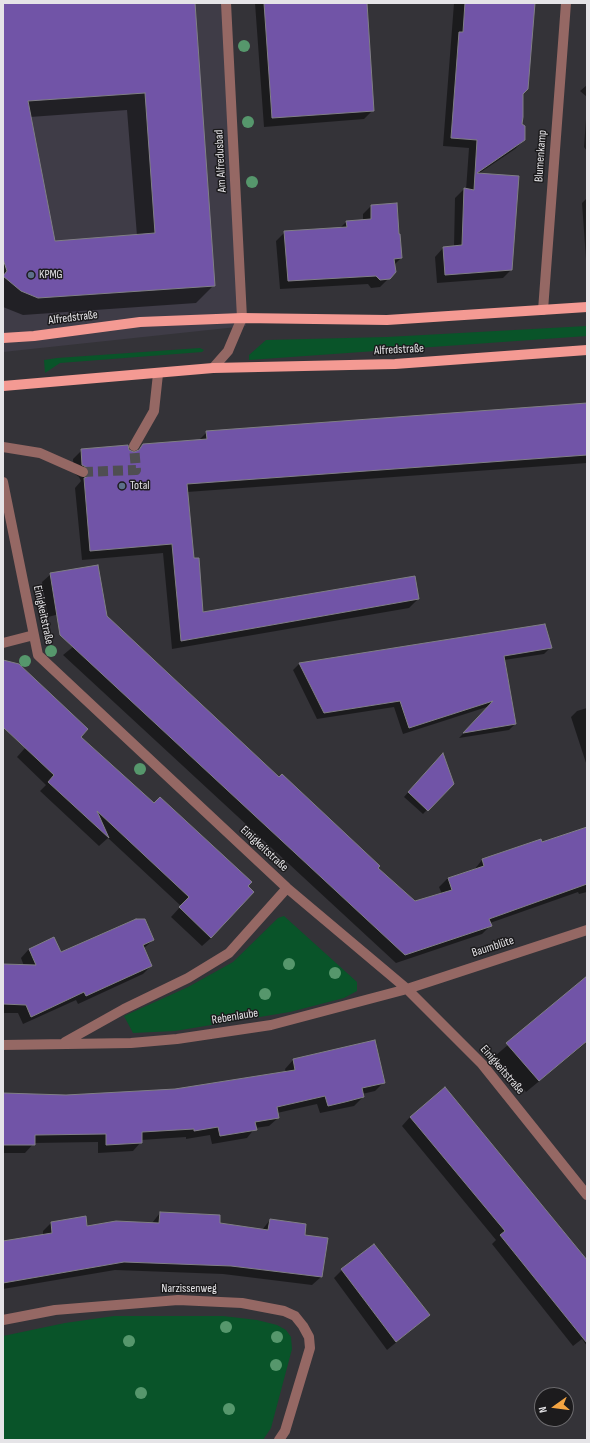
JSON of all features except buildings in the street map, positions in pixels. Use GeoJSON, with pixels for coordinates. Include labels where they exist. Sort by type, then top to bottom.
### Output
{"type":"FeatureCollection","features":[{"type":"Feature","properties":{"kind":"main road","name":"Alfredstraße"},"geometry":{"type":"LineString","coordinates":[[3,338],[34,336],[140,322],[242,318],[387,320],[587,307]]}},
{"type":"Feature","properties":{"kind":"main road","name":"Alfredstraße"},"geometry":{"type":"LineString","coordinates":[[3,386],[158,374],[213,368],[395,364],[587,350]]}},
{"type":"Feature","properties":{"kind":"street","name":"Am Alfredusbad"},"geometry":{"type":"LineString","coordinates":[[226,3],[242,318]]}},
{"type":"Feature","properties":{"kind":"street","name":"Blumenkamp"},"geometry":{"type":"LineString","coordinates":[[543,310],[566,3]]}},
{"type":"Feature","properties":{"kind":"street"},"geometry":{"type":"LineString","coordinates":[[213,368],[228,351],[242,318]]}},
{"type":"Feature","properties":{"kind":"street"},"geometry":{"type":"LineString","coordinates":[[134,446],[154,411],[158,374]]}},
{"type":"Feature","properties":{"kind":"street"},"geometry":{"type":"LineString","coordinates":[[3,447],[40,453],[83,472]]}},
{"type":"Feature","properties":{"kind":"street","name":"Einigkeitstraße"},"geometry":{"type":"LineString","coordinates":[[3,482],[38,655],[287,888],[407,989],[482,1064],[587,1194]]}},
{"type":"Feature","properties":{"kind":"street"},"geometry":{"type":"LineString","coordinates":[[3,643],[34,634]]}},
{"type":"Feature","properties":{"kind":"street","name":"Rebenlaube"},"geometry":{"type":"LineString","coordinates":[[64,1044],[124,1009],[188,978],[229,953],[287,888]]}},
{"type":"Feature","properties":{"kind":"street","name":"Baumblüte"},"geometry":{"type":"LineString","coordinates":[[407,989],[587,930]]}},
{"type":"Feature","properties":{"kind":"street","name":"Rebenlaube"},"geometry":{"type":"LineString","coordinates":[[3,1045],[131,1043],[177,1039],[271,1025],[407,989]]}},
{"type":"Feature","properties":{"kind":"street","name":"Narzissenweg"},"geometry":{"type":"LineString","coordinates":[[3,1320],[55,1310],[178,1300],[242,1303],[284,1311],[295,1316],[309,1336],[310,1348],[285,1431],[279,1440]]}},
{"type":"Feature","properties":{"kind":"shaded area"},"geometry":{"type":"Polygon","coordinates":[[[3,3],[227,3],[246,326],[3,352],[3,3]]]}},
{"type":"Feature","properties":{"kind":"green space"},"geometry":{"type":"Polygon","coordinates":[[[587,326],[587,336],[249,360],[249,355],[266,340],[387,337],[587,326]]]}},
{"type":"Feature","properties":{"kind":"green space"},"geometry":{"type":"Polygon","coordinates":[[[200,348],[204,350],[202,352],[60,363],[45,373],[44,360],[200,348]]]}},
{"type":"Feature","properties":{"kind":"green space"},"geometry":{"type":"Polygon","coordinates":[[[284,916],[357,982],[357,991],[344,998],[290,1012],[175,1031],[133,1033],[124,1016],[188,987],[233,962],[278,918],[284,916]]]}},
{"type":"Feature","properties":{"kind":"green space"},"geometry":{"type":"Polygon","coordinates":[[[114,1316],[223,1316],[257,1320],[277,1325],[286,1330],[291,1337],[292,1349],[271,1428],[263,1440],[3,1440],[3,1336],[65,1323],[114,1316]]]}},
{"type":"Feature","properties":{"kind":"tunnel"},"geometry":{"type":"LineString","coordinates":[[83,472],[136,470],[134,446]]}},
{"type":"Feature","properties":{"kind":"place","name":"KPMG"},"geometry":{"type":"Point","coordinates":[31,275]}},
{"type":"Feature","properties":{"kind":"place","name":"Total"},"geometry":{"type":"Point","coordinates":[122,486]}}]}
